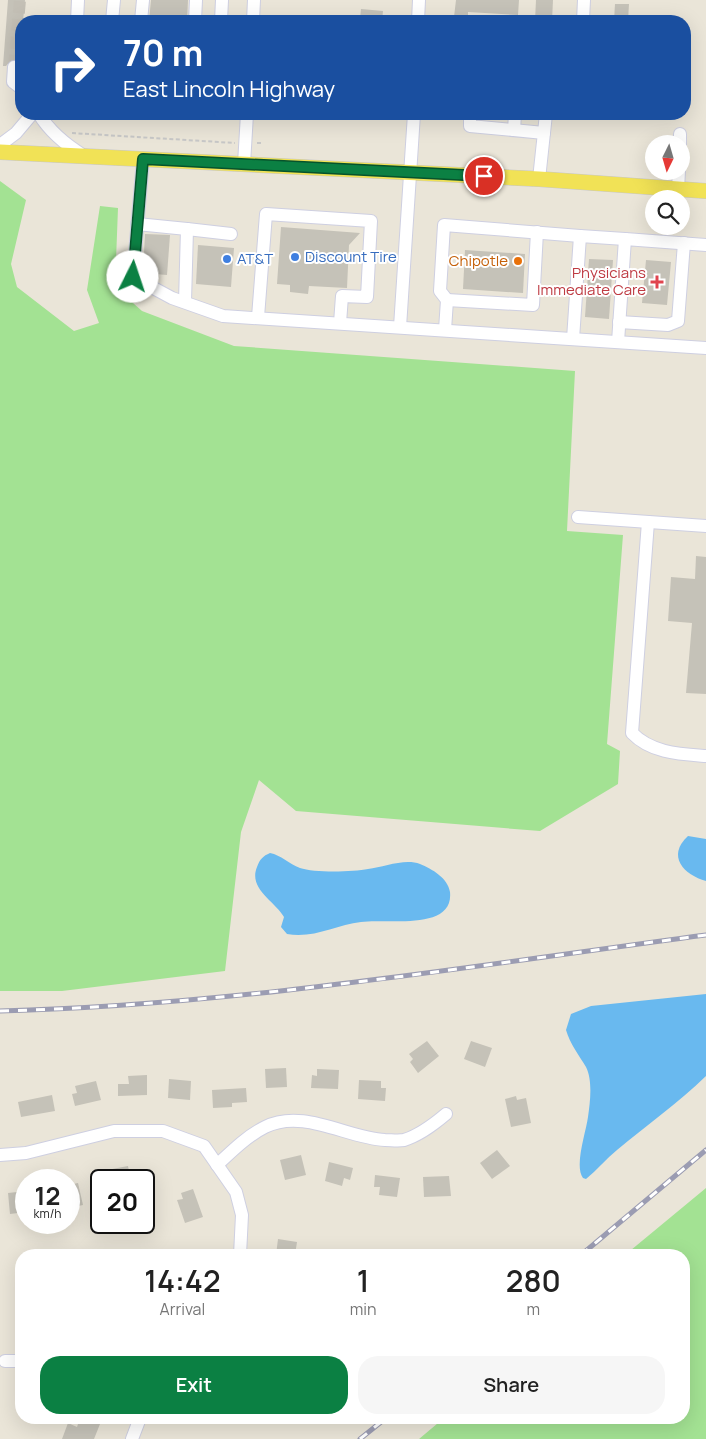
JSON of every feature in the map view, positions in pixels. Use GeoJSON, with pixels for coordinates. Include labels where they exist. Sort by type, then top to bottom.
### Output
{"type":"FeatureCollection","features":[{"type":"Feature","properties":{"kind":"main road"},"geometry":{"type":"LineString","coordinates":[[0,152],[539,179],[706,191]]}},
{"type":"Feature","properties":{"kind":"street"},"geometry":{"type":"LineString","coordinates":[[72,15],[73,0]]}},
{"type":"Feature","properties":{"kind":"street"},"geometry":{"type":"LineString","coordinates":[[77,15],[78,0]]}},
{"type":"Feature","properties":{"kind":"street"},"geometry":{"type":"LineString","coordinates":[[83,15],[84,0]]}},
{"type":"Feature","properties":{"kind":"street"},"geometry":{"type":"LineString","coordinates":[[113,15],[114,0]]}},
{"type":"Feature","properties":{"kind":"street"},"geometry":{"type":"LineString","coordinates":[[142,15],[143,0]]}},
{"type":"Feature","properties":{"kind":"street"},"geometry":{"type":"LineString","coordinates":[[195,15],[196,0]]}},
{"type":"Feature","properties":{"kind":"street"},"geometry":{"type":"LineString","coordinates":[[221,15],[222,0]]}},
{"type":"Feature","properties":{"kind":"street"},"geometry":{"type":"LineString","coordinates":[[253,15],[254,0]]}},
{"type":"Feature","properties":{"kind":"street"},"geometry":{"type":"LineString","coordinates":[[418,15],[419,0]]}},
{"type":"Feature","properties":{"kind":"street"},"geometry":{"type":"LineString","coordinates":[[583,15],[584,0]]}},
{"type":"Feature","properties":{"kind":"street"},"geometry":{"type":"LineString","coordinates":[[14,67],[13,82],[15,84]]}},
{"type":"Feature","properties":{"kind":"street"},"geometry":{"type":"LineString","coordinates":[[0,145],[16,134],[27,120]]}},
{"type":"Feature","properties":{"kind":"street"},"geometry":{"type":"LineString","coordinates":[[43,120],[53,133],[84,156]]}},
{"type":"Feature","properties":{"kind":"street"},"geometry":{"type":"LineString","coordinates":[[244,164],[247,120]]}},
{"type":"Feature","properties":{"kind":"street"},"geometry":{"type":"LineString","coordinates":[[400,327],[414,120]]}},
{"type":"Feature","properties":{"kind":"street"},"geometry":{"type":"LineString","coordinates":[[470,120],[470,126],[474,127],[544,133]]}},
{"type":"Feature","properties":{"kind":"street"},"geometry":{"type":"LineString","coordinates":[[474,127],[475,120]]}},
{"type":"Feature","properties":{"kind":"street"},"geometry":{"type":"LineString","coordinates":[[514,130],[515,120]]}},
{"type":"Feature","properties":{"kind":"street"},"geometry":{"type":"LineString","coordinates":[[539,179],[545,120]]}},
{"type":"Feature","properties":{"kind":"street"},"geometry":{"type":"LineString","coordinates":[[143,159],[133,277],[172,298],[224,316],[706,348]]}},
{"type":"Feature","properties":{"kind":"street"},"geometry":{"type":"LineString","coordinates":[[678,180],[678,189]]}},
{"type":"Feature","properties":{"kind":"street"},"geometry":{"type":"LineString","coordinates":[[258,317],[266,214],[371,221],[367,297],[342,296],[340,323]]}},
{"type":"Feature","properties":{"kind":"street"},"geometry":{"type":"LineString","coordinates":[[137,224],[231,234]]}},
{"type":"Feature","properties":{"kind":"street"},"geometry":{"type":"LineString","coordinates":[[445,330],[447,300],[440,291],[444,225],[706,245]]}},
{"type":"Feature","properties":{"kind":"street"},"geometry":{"type":"LineString","coordinates":[[185,302],[187,229]]}},
{"type":"Feature","properties":{"kind":"street"},"geometry":{"type":"LineString","coordinates":[[447,300],[532,305],[537,232]]}},
{"type":"Feature","properties":{"kind":"street"},"geometry":{"type":"LineString","coordinates":[[573,339],[580,236]]}},
{"type":"Feature","properties":{"kind":"street"},"geometry":{"type":"LineString","coordinates":[[618,342],[625,239]]}},
{"type":"Feature","properties":{"kind":"street"},"geometry":{"type":"LineString","coordinates":[[620,322],[668,326],[678,321],[684,243]]}},
{"type":"Feature","properties":{"kind":"street"},"geometry":{"type":"LineString","coordinates":[[578,517],[706,526]]}},
{"type":"Feature","properties":{"kind":"street"},"geometry":{"type":"LineString","coordinates":[[648,522],[632,733],[640,742],[653,747],[684,755],[706,756]]}},
{"type":"Feature","properties":{"kind":"street"},"geometry":{"type":"LineString","coordinates":[[217,1165],[240,1144],[266,1126],[290,1120],[331,1127],[369,1139],[402,1140],[424,1131],[446,1114]]}},
{"type":"Feature","properties":{"kind":"street"},"geometry":{"type":"LineString","coordinates":[[0,1155],[26,1153],[114,1131],[163,1131],[204,1146],[236,1192],[242,1227],[240,1249]]}},
{"type":"Feature","properties":{"kind":"street"},"geometry":{"type":"LineString","coordinates":[[5,1361],[15,1361]]}},
{"type":"Feature","properties":{"kind":"street"},"geometry":{"type":"LineString","coordinates":[[132,1439],[138,1424]]}},
{"type":"Feature","properties":{"kind":"path"},"geometry":{"type":"LineString","coordinates":[[53,133],[225,142]]}},
{"type":"Feature","properties":{"kind":"green space"},"geometry":{"type":"Polygon","coordinates":[[[0,181],[26,200],[11,264],[17,287],[74,331],[99,323],[87,290],[100,206],[118,208],[115,287],[142,311],[234,346],[575,371],[567,531],[623,535],[607,744],[620,751],[618,784],[540,831],[296,811],[259,780],[241,832],[225,971],[62,991],[0,991],[0,181]]]}},
{"type":"Feature","properties":{"kind":"green space"},"geometry":{"type":"Polygon","coordinates":[[[706,1188],[706,1439],[419,1439],[437,1424],[690,1424],[690,1249],[632,1249],[706,1188]]]}},
{"type":"Feature","properties":{"kind":"water"},"geometry":{"type":"Polygon","coordinates":[[[688,836],[706,839],[706,881],[691,874],[680,864],[678,851],[688,836]]]}},
{"type":"Feature","properties":{"kind":"water"},"geometry":{"type":"Polygon","coordinates":[[[270,853],[300,868],[314,871],[353,871],[414,862],[434,871],[443,878],[450,892],[448,905],[441,913],[416,921],[361,922],[306,935],[287,934],[281,927],[284,917],[256,882],[255,875],[258,864],[265,855],[270,853]]]}},
{"type":"Feature","properties":{"kind":"water"},"geometry":{"type":"Polygon","coordinates":[[[706,994],[706,1076],[613,1153],[586,1179],[583,1178],[580,1157],[588,1117],[590,1085],[586,1067],[572,1045],[566,1030],[571,1014],[591,1006],[706,994]]]}},
{"type":"Feature","properties":{"kind":"building"},"geometry":{"type":"Polygon","coordinates":[[[8,0],[25,0],[24,15],[15,15],[15,61],[11,60],[6,66],[3,66],[8,0]]]}},
{"type":"Feature","properties":{"kind":"building"},"geometry":{"type":"Polygon","coordinates":[[[151,0],[188,0],[187,15],[150,15],[151,0]]]}},
{"type":"Feature","properties":{"kind":"building"},"geometry":{"type":"Polygon","coordinates":[[[456,0],[519,0],[518,15],[468,12],[468,15],[454,15],[456,0]]]}},
{"type":"Feature","properties":{"kind":"building"},"geometry":{"type":"Polygon","coordinates":[[[536,0],[553,0],[552,15],[535,15],[536,0]]]}},
{"type":"Feature","properties":{"kind":"building"},"geometry":{"type":"Polygon","coordinates":[[[615,4],[629,4],[628,15],[614,15],[615,4]]]}},
{"type":"Feature","properties":{"kind":"building"},"geometry":{"type":"Polygon","coordinates":[[[361,9],[383,11],[383,15],[360,15],[361,9]]]}},
{"type":"Feature","properties":{"kind":"building"},"geometry":{"type":"Polygon","coordinates":[[[281,227],[360,233],[349,245],[347,288],[309,286],[308,294],[290,292],[290,285],[277,284],[281,227]]]}},
{"type":"Feature","properties":{"kind":"building"},"geometry":{"type":"Polygon","coordinates":[[[145,234],[170,235],[167,275],[143,273],[145,234]]]}},
{"type":"Feature","properties":{"kind":"building"},"geometry":{"type":"Polygon","coordinates":[[[198,245],[234,248],[231,287],[196,284],[198,245]]]}},
{"type":"Feature","properties":{"kind":"building"},"geometry":{"type":"Polygon","coordinates":[[[465,250],[525,254],[523,293],[463,289],[465,250]]]}},
{"type":"Feature","properties":{"kind":"building"},"geometry":{"type":"Polygon","coordinates":[[[589,259],[613,260],[609,319],[585,317],[589,259]]]}},
{"type":"Feature","properties":{"kind":"building","name":"Physicians Immediate Care"},"geometry":{"type":"Polygon","coordinates":[[[646,260],[671,262],[667,305],[642,303],[646,260]]]}},
{"type":"Feature","properties":{"kind":"building"},"geometry":{"type":"Polygon","coordinates":[[[696,556],[706,557],[706,694],[686,693],[692,623],[668,621],[671,577],[695,579],[696,556]]]}},
{"type":"Feature","properties":{"kind":"building"},"geometry":{"type":"Polygon","coordinates":[[[427,1041],[439,1056],[418,1073],[410,1062],[413,1059],[409,1054],[427,1041]]]}},
{"type":"Feature","properties":{"kind":"building"},"geometry":{"type":"Polygon","coordinates":[[[471,1041],[492,1048],[485,1067],[464,1059],[471,1041]]]}},
{"type":"Feature","properties":{"kind":"building"},"geometry":{"type":"Polygon","coordinates":[[[286,1068],[287,1087],[266,1088],[265,1069],[286,1068]]]}},
{"type":"Feature","properties":{"kind":"building"},"geometry":{"type":"Polygon","coordinates":[[[317,1069],[339,1070],[338,1089],[311,1088],[312,1075],[317,1076],[317,1069]]]}},
{"type":"Feature","properties":{"kind":"building"},"geometry":{"type":"Polygon","coordinates":[[[147,1075],[147,1095],[118,1096],[118,1084],[129,1084],[128,1076],[147,1075]]]}},
{"type":"Feature","properties":{"kind":"building"},"geometry":{"type":"Polygon","coordinates":[[[169,1079],[191,1081],[190,1100],[168,1098],[169,1079]]]}},
{"type":"Feature","properties":{"kind":"building"},"geometry":{"type":"Polygon","coordinates":[[[359,1080],[381,1081],[381,1088],[386,1088],[385,1101],[358,1099],[359,1080]]]}},
{"type":"Feature","properties":{"kind":"building"},"geometry":{"type":"Polygon","coordinates":[[[96,1081],[101,1100],[75,1106],[72,1094],[77,1093],[75,1086],[96,1081]]]}},
{"type":"Feature","properties":{"kind":"building"},"geometry":{"type":"Polygon","coordinates":[[[246,1088],[247,1102],[232,1103],[232,1107],[213,1108],[212,1090],[246,1088]]]}},
{"type":"Feature","properties":{"kind":"building"},"geometry":{"type":"Polygon","coordinates":[[[52,1095],[55,1111],[21,1117],[18,1102],[52,1095]]]}},
{"type":"Feature","properties":{"kind":"building"},"geometry":{"type":"Polygon","coordinates":[[[516,1096],[517,1100],[526,1098],[531,1123],[511,1127],[505,1099],[516,1096]]]}},
{"type":"Feature","properties":{"kind":"building"},"geometry":{"type":"Polygon","coordinates":[[[497,1150],[510,1166],[492,1179],[480,1163],[497,1150]]]}},
{"type":"Feature","properties":{"kind":"building"},"geometry":{"type":"Polygon","coordinates":[[[301,1155],[306,1175],[285,1180],[280,1160],[301,1155]]]}},
{"type":"Feature","properties":{"kind":"building"},"geometry":{"type":"Polygon","coordinates":[[[329,1162],[353,1168],[350,1180],[344,1178],[342,1186],[325,1181],[329,1162]]]}},
{"type":"Feature","properties":{"kind":"building"},"geometry":{"type":"Polygon","coordinates":[[[128,1166],[129,1169],[112,1169],[128,1166]]]}},
{"type":"Feature","properties":{"kind":"building"},"geometry":{"type":"Polygon","coordinates":[[[375,1175],[400,1178],[397,1197],[379,1195],[380,1187],[374,1187],[375,1175]]]}},
{"type":"Feature","properties":{"kind":"building"},"geometry":{"type":"Polygon","coordinates":[[[449,1176],[451,1196],[424,1197],[423,1177],[449,1176]]]}},
{"type":"Feature","properties":{"kind":"building"},"geometry":{"type":"Polygon","coordinates":[[[193,1189],[203,1217],[185,1223],[177,1200],[183,1199],[181,1193],[193,1189]]]}},
{"type":"Feature","properties":{"kind":"building"},"geometry":{"type":"Polygon","coordinates":[[[15,1192],[15,1213],[10,1214],[8,1193],[15,1192]]]}},
{"type":"Feature","properties":{"kind":"building"},"geometry":{"type":"Polygon","coordinates":[[[80,1192],[83,1205],[80,1206],[80,1192]]]}},
{"type":"Feature","properties":{"kind":"building"},"geometry":{"type":"Polygon","coordinates":[[[278,1239],[297,1242],[296,1249],[277,1249],[278,1239]]]}},
{"type":"Feature","properties":{"kind":"building"},"geometry":{"type":"Polygon","coordinates":[[[68,1424],[77,1427],[78,1424],[100,1424],[94,1439],[62,1439],[68,1424]]]}},
{"type":"Feature","properties":{"kind":"tunnel"},"geometry":{"type":"LineString","coordinates":[[19,15],[20,0]]}},
{"type":"Feature","properties":{"kind":"tunnel"},"geometry":{"type":"LineString","coordinates":[[14,67],[15,56]]}},
{"type":"Feature","properties":{"kind":"railway"},"geometry":{"type":"LineString","coordinates":[[0,1011],[177,1001],[266,992],[442,971],[706,935]]}},
{"type":"Feature","properties":{"kind":"railway"},"geometry":{"type":"LineString","coordinates":[[588,1249],[706,1150]]}},
{"type":"Feature","properties":{"kind":"railway"},"geometry":{"type":"LineString","coordinates":[[360,1439],[379,1424]]}},
{"type":"Feature","properties":{"kind":"place","name":"Discount Tire"},"geometry":{"type":"Point","coordinates":[295,257]}},
{"type":"Feature","properties":{"kind":"place","name":"AT&T"},"geometry":{"type":"Point","coordinates":[227,259]}},
{"type":"Feature","properties":{"kind":"place","name":"Chipotle"},"geometry":{"type":"Point","coordinates":[518,261]}},
{"type":"Feature","properties":{"kind":"place","name":"Physicians Immediate Care"},"geometry":{"type":"Point","coordinates":[657,282]}},
{"type":"Feature","properties":{"kind":"route"},"geometry":{"type":"LineString","coordinates":[[133,277],[143,159],[484,176]]}}]}
